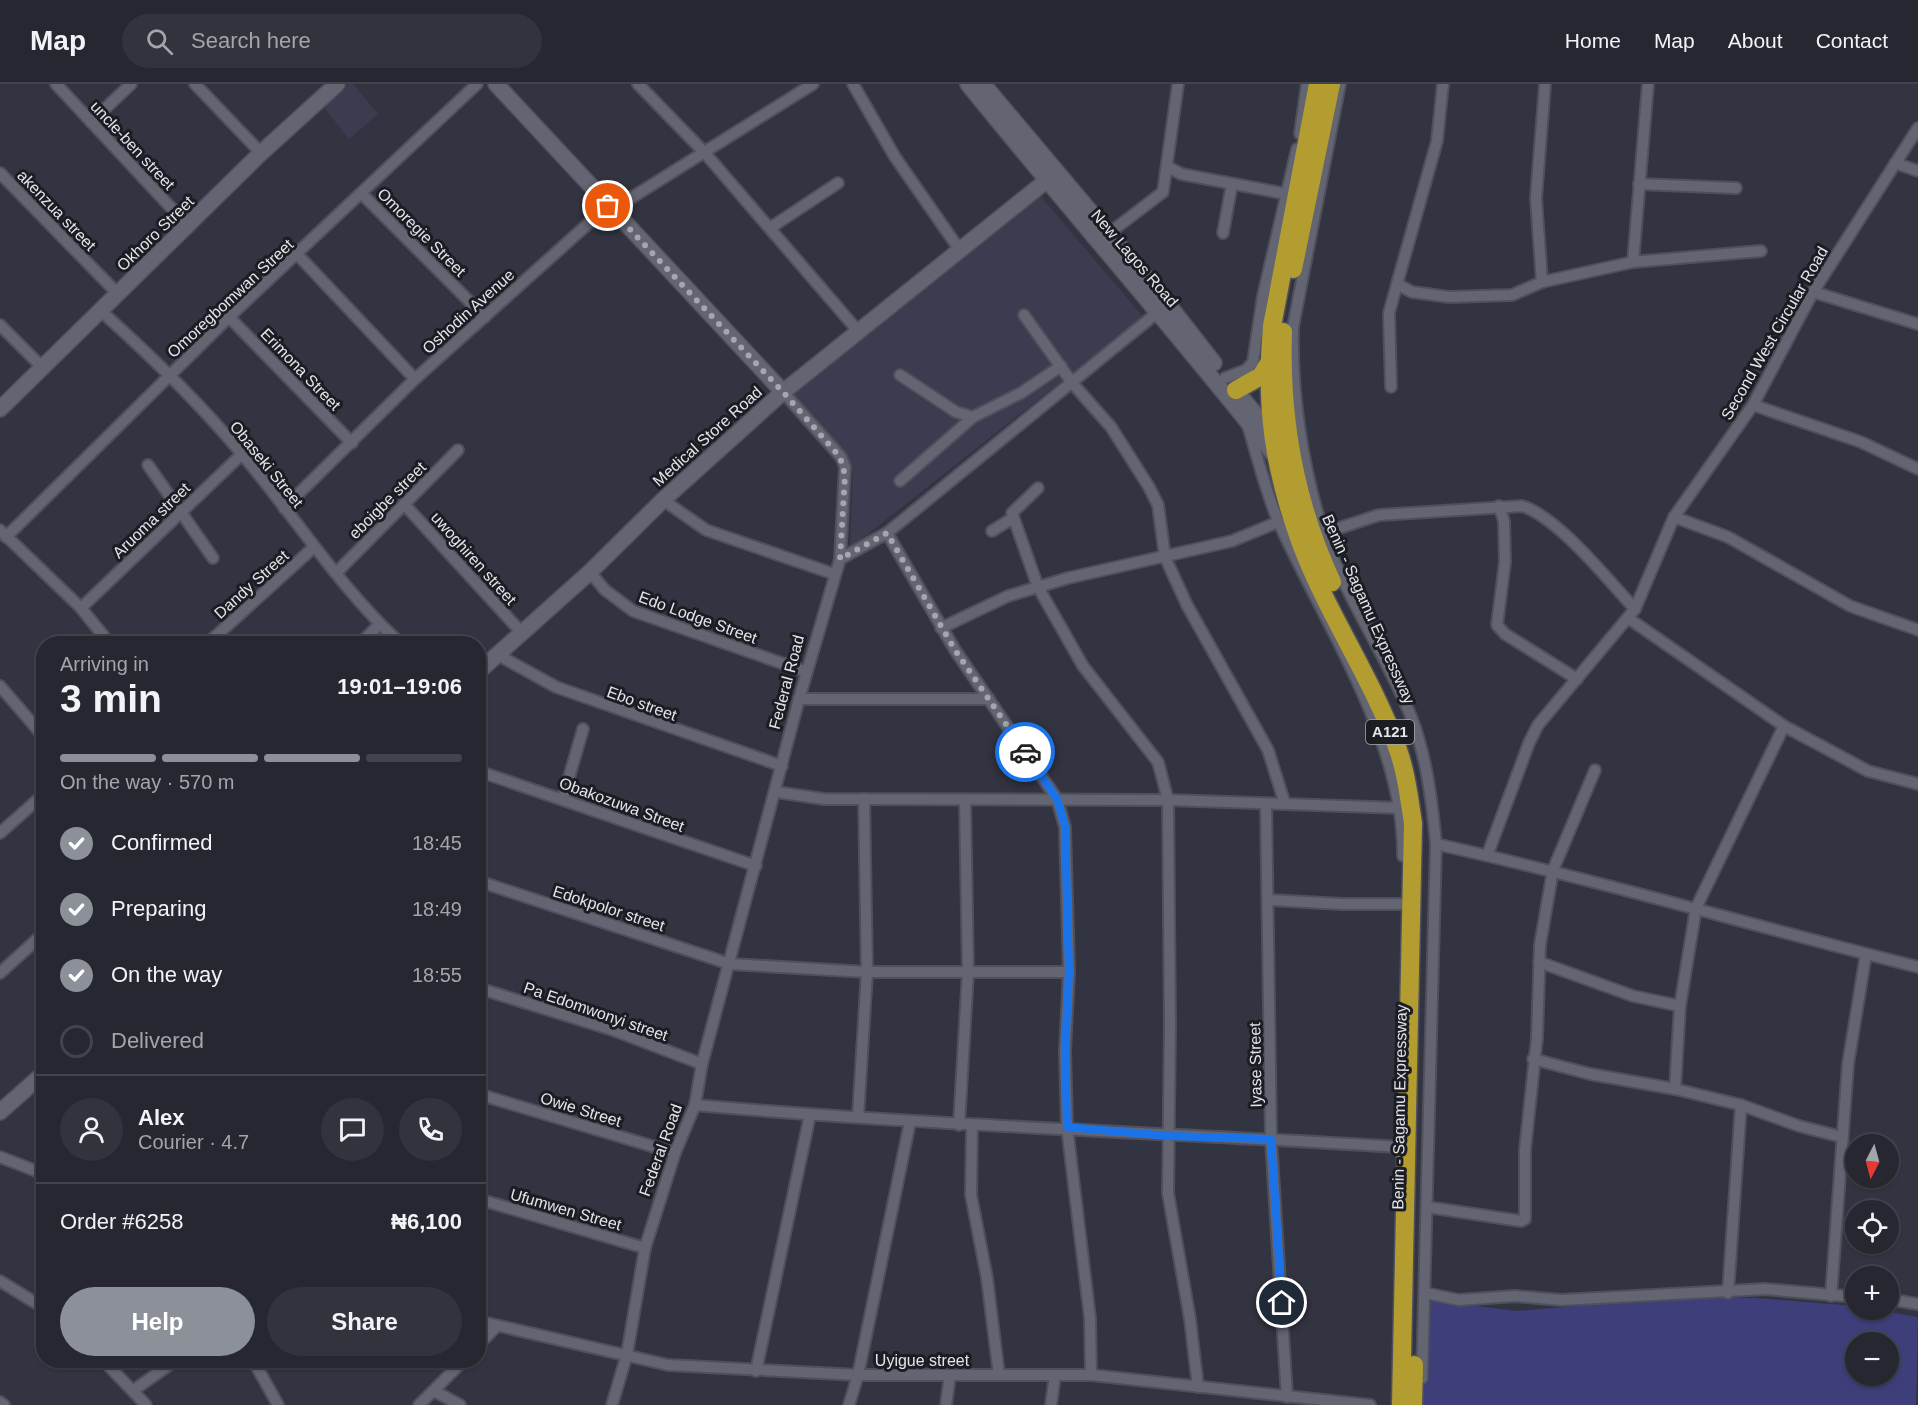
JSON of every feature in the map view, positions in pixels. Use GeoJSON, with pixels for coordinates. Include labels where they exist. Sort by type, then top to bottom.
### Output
{"type":"FeatureCollection","features":[{"type":"Feature","properties":{"kind":"highway","name":"A121"},"geometry":{"type":"LineString","coordinates":[[1318,84],[1277,290],[1269,363],[1271,432],[1282,456],[1300,542],[1397,748],[1408,788],[1413,823],[1401,1405]]}},
{"type":"Feature","properties":{"kind":"highway","name":"Benin - Sagamu Expressway"},"geometry":{"type":"LineString","coordinates":[[1331,84],[1283,330],[1282,456],[1309,502],[1327,570],[1404,735],[1422,809],[1425,841],[1413,1405]]}},
{"type":"Feature","properties":{"kind":"highway"},"geometry":{"type":"LineString","coordinates":[[1230,384],[1261,376],[1269,363]]}},
{"type":"Feature","properties":{"kind":"street","name":"uncle-ben street"},"geometry":{"type":"LineString","coordinates":[[56,84],[189,227]]}},
{"type":"Feature","properties":{"kind":"street"},"geometry":{"type":"LineString","coordinates":[[91,122],[131,84]]}},
{"type":"Feature","properties":{"kind":"street"},"geometry":{"type":"LineString","coordinates":[[195,84],[261,153]]}},
{"type":"Feature","properties":{"kind":"street","name":"Omoregbomwan Street"},"geometry":{"type":"LineString","coordinates":[[3,533],[477,84]]}},
{"type":"Feature","properties":{"kind":"street","name":"Federal Road"},"geometry":{"type":"LineString","coordinates":[[496,84],[783,392],[840,457],[845,467],[840,559],[799,699],[702,1064],[695,1105],[675,1154],[645,1248],[627,1354],[612,1405]]}},
{"type":"Feature","properties":{"kind":"street"},"geometry":{"type":"LineString","coordinates":[[638,84],[704,152],[858,331]]}},
{"type":"Feature","properties":{"kind":"street","name":"Oshodin Avenue"},"geometry":{"type":"LineString","coordinates":[[284,508],[415,379],[610,208],[813,84]]}},
{"type":"Feature","properties":{"kind":"street"},"geometry":{"type":"LineString","coordinates":[[852,84],[894,157],[959,249]]}},
{"type":"Feature","properties":{"kind":"street","name":"New Lagos Road"},"geometry":{"type":"LineString","coordinates":[[968,84],[1051,177],[1108,234],[1271,432]]}},
{"type":"Feature","properties":{"kind":"street","name":"New Lagos Road"},"geometry":{"type":"LineString","coordinates":[[983,84],[1051,177],[1158,312],[1245,417],[1282,456]]}},
{"type":"Feature","properties":{"kind":"street"},"geometry":{"type":"LineString","coordinates":[[1108,234],[1143,205],[1161,195],[1168,167],[1178,84]]}},
{"type":"Feature","properties":{"kind":"street"},"geometry":{"type":"LineString","coordinates":[[1230,384],[1253,362],[1263,296],[1299,139],[1307,84]]}},
{"type":"Feature","properties":{"kind":"street"},"geometry":{"type":"LineString","coordinates":[[1340,84],[1293,327],[1292,360],[1309,502],[1344,583],[1374,639],[1415,729],[1423,751],[1436,844],[1422,1405]]}},
{"type":"Feature","properties":{"kind":"street"},"geometry":{"type":"LineString","coordinates":[[1391,387],[1389,313],[1437,141],[1443,84]]}},
{"type":"Feature","properties":{"kind":"street"},"geometry":{"type":"LineString","coordinates":[[1542,282],[1536,198],[1545,84]]}},
{"type":"Feature","properties":{"kind":"street"},"geometry":{"type":"LineString","coordinates":[[1633,262],[1648,84]]}},
{"type":"Feature","properties":{"kind":"street","name":"Okhoro Street"},"geometry":{"type":"LineString","coordinates":[[0,409],[44,369],[261,153],[332,86]]}},
{"type":"Feature","properties":{"kind":"street","name":"Second West Circular Road"},"geometry":{"type":"LineString","coordinates":[[1487,855],[1529,743],[1538,725],[1631,614],[1674,517],[1753,405],[1813,292],[1918,128]]}},
{"type":"Feature","properties":{"kind":"street"},"geometry":{"type":"LineString","coordinates":[[1895,163],[1918,171]]}},
{"type":"Feature","properties":{"kind":"street"},"geometry":{"type":"LineString","coordinates":[[1168,167],[1181,174],[1287,194]]}},
{"type":"Feature","properties":{"kind":"street","name":"akenzua street"},"geometry":{"type":"LineString","coordinates":[[0,173],[118,294]]}},
{"type":"Feature","properties":{"kind":"street","name":"Medical Store Road"},"geometry":{"type":"LineString","coordinates":[[486,665],[590,572],[663,500],[783,392],[1051,177]]}},
{"type":"Feature","properties":{"kind":"street"},"geometry":{"type":"LineString","coordinates":[[771,228],[838,183]]}},
{"type":"Feature","properties":{"kind":"street"},"geometry":{"type":"LineString","coordinates":[[1223,233],[1232,184]]}},
{"type":"Feature","properties":{"kind":"street"},"geometry":{"type":"LineString","coordinates":[[1639,184],[1736,188]]}},
{"type":"Feature","properties":{"kind":"street","name":"Omoregie Street"},"geometry":{"type":"LineString","coordinates":[[362,194],[485,317]]}},
{"type":"Feature","properties":{"kind":"street"},"geometry":{"type":"LineString","coordinates":[[1397,284],[1412,292],[1449,297],[1512,295],[1542,282],[1633,262],[1761,251]]}},
{"type":"Feature","properties":{"kind":"street"},"geometry":{"type":"LineString","coordinates":[[297,254],[415,379]]}},
{"type":"Feature","properties":{"kind":"street"},"geometry":{"type":"LineString","coordinates":[[1813,292],[1918,324]]}},
{"type":"Feature","properties":{"kind":"street","name":"Obaseki Street"},"geometry":{"type":"LineString","coordinates":[[101,311],[171,374],[242,454],[314,548],[393,636]]}},
{"type":"Feature","properties":{"kind":"street"},"geometry":{"type":"LineString","coordinates":[[840,559],[887,533],[1073,384],[1158,312]]}},
{"type":"Feature","properties":{"kind":"street"},"geometry":{"type":"LineString","coordinates":[[1024,315],[1073,384],[1111,427],[1149,487],[1158,505],[1165,557],[1187,605],[1268,750],[1285,804]]}},
{"type":"Feature","properties":{"kind":"street","name":"Erimona Street"},"geometry":{"type":"LineString","coordinates":[[229,317],[352,443]]}},
{"type":"Feature","properties":{"kind":"street"},"geometry":{"type":"LineString","coordinates":[[0,325],[44,369]]}},
{"type":"Feature","properties":{"kind":"street"},"geometry":{"type":"LineString","coordinates":[[900,481],[974,417],[1021,393],[1061,366]]}},
{"type":"Feature","properties":{"kind":"street"},"geometry":{"type":"LineString","coordinates":[[900,375],[957,412],[974,417]]}},
{"type":"Feature","properties":{"kind":"street"},"geometry":{"type":"LineString","coordinates":[[1753,405],[1861,442],[1918,469]]}},
{"type":"Feature","properties":{"kind":"street"},"geometry":{"type":"LineString","coordinates":[[1245,417],[1278,522],[1380,735],[1392,766],[1401,808],[1403,904],[1393,1405]]}},
{"type":"Feature","properties":{"kind":"street","name":"eboigbe street"},"geometry":{"type":"LineString","coordinates":[[337,572],[458,450]]}},
{"type":"Feature","properties":{"kind":"street","name":"Aruoma street"},"geometry":{"type":"LineString","coordinates":[[81,608],[242,454]]}},
{"type":"Feature","properties":{"kind":"street"},"geometry":{"type":"LineString","coordinates":[[148,465],[213,558]]}},
{"type":"Feature","properties":{"kind":"street"},"geometry":{"type":"LineString","coordinates":[[1038,488],[1013,509],[1013,518],[1038,587],[1083,666],[1158,762],[1168,800],[1168,1193],[1190,1319],[1198,1387]]}},
{"type":"Feature","properties":{"kind":"street"},"geometry":{"type":"LineString","coordinates":[[663,500],[706,530],[834,574]]}},
{"type":"Feature","properties":{"kind":"street","name":"uwoghiren street"},"geometry":{"type":"LineString","coordinates":[[404,504],[522,633]]}},
{"type":"Feature","properties":{"kind":"street"},"geometry":{"type":"LineString","coordinates":[[1324,533],[1379,515],[1499,506],[1522,506],[1534,509],[1594,565],[1631,614],[1784,726],[1868,771],[1918,784]]}},
{"type":"Feature","properties":{"kind":"street"},"geometry":{"type":"LineString","coordinates":[[1499,506],[1504,521],[1504,562],[1497,625],[1505,634],[1577,679]]}},
{"type":"Feature","properties":{"kind":"street"},"geometry":{"type":"LineString","coordinates":[[1674,517],[1728,537],[1850,606],[1918,630]]}},
{"type":"Feature","properties":{"kind":"street"},"geometry":{"type":"LineString","coordinates":[[992,531],[1013,518]]}},
{"type":"Feature","properties":{"kind":"street"},"geometry":{"type":"LineString","coordinates":[[941,628],[1008,596],[1232,541],[1278,522]]}},
{"type":"Feature","properties":{"kind":"street"},"geometry":{"type":"LineString","coordinates":[[3,533],[81,608],[104,636]]}},
{"type":"Feature","properties":{"kind":"street"},"geometry":{"type":"LineString","coordinates":[[887,533],[941,628],[1057,799],[1065,826],[1069,972],[1065,1050],[1067,1127],[1090,1317],[1091,1375]]}},
{"type":"Feature","properties":{"kind":"street","name":"Dandy Street"},"geometry":{"type":"LineString","coordinates":[[216,636],[314,548]]}},
{"type":"Feature","properties":{"kind":"street","name":"Edo Lodge Street"},"geometry":{"type":"LineString","coordinates":[[590,572],[605,590],[633,612],[807,672]]}},
{"type":"Feature","properties":{"kind":"street"},"geometry":{"type":"LineString","coordinates":[[368,636],[380,624]]}},
{"type":"Feature","properties":{"kind":"street","name":"Ebo street"},"geometry":{"type":"LineString","coordinates":[[498,655],[556,687],[782,766]]}},
{"type":"Feature","properties":{"kind":"street"},"geometry":{"type":"LineString","coordinates":[[0,686],[36,728]]}},
{"type":"Feature","properties":{"kind":"street"},"geometry":{"type":"LineString","coordinates":[[799,699],[989,699]]}},
{"type":"Feature","properties":{"kind":"street"},"geometry":{"type":"LineString","coordinates":[[1675,1089],[1680,1006],[1696,908],[1784,726]]}},
{"type":"Feature","properties":{"kind":"street"},"geometry":{"type":"LineString","coordinates":[[563,798],[584,729]]}},
{"type":"Feature","properties":{"kind":"street"},"geometry":{"type":"LineString","coordinates":[[1427,1207],[1521,1221],[1525,1219],[1525,1150],[1539,962],[1553,870],[1596,770]]}},
{"type":"Feature","properties":{"kind":"street","name":"Obakozuwa Street"},"geometry":{"type":"LineString","coordinates":[[486,774],[563,798],[591,810],[756,866]]}},
{"type":"Feature","properties":{"kind":"street"},"geometry":{"type":"LineString","coordinates":[[776,792],[824,799],[1168,800],[1401,808]]}},
{"type":"Feature","properties":{"kind":"street"},"geometry":{"type":"LineString","coordinates":[[858,1117],[867,972],[864,799]]}},
{"type":"Feature","properties":{"kind":"street"},"geometry":{"type":"LineString","coordinates":[[959,1125],[968,972],[965,800]]}},
{"type":"Feature","properties":{"kind":"street"},"geometry":{"type":"LineString","coordinates":[[0,833],[36,801]]}},
{"type":"Feature","properties":{"kind":"street","name":"Iyase Street"},"geometry":{"type":"LineString","coordinates":[[1266,804],[1271,1139],[1287,1397]]}},
{"type":"Feature","properties":{"kind":"street"},"geometry":{"type":"LineString","coordinates":[[1436,844],[1553,870],[1780,933],[1918,967]]}},
{"type":"Feature","properties":{"kind":"street","name":"Edokpolor street"},"geometry":{"type":"LineString","coordinates":[[486,884],[730,964],[867,972],[1069,972]]}},
{"type":"Feature","properties":{"kind":"street"},"geometry":{"type":"LineString","coordinates":[[1268,900],[1342,904],[1403,904]]}},
{"type":"Feature","properties":{"kind":"street"},"geometry":{"type":"LineString","coordinates":[[0,973],[36,940]]}},
{"type":"Feature","properties":{"kind":"street"},"geometry":{"type":"LineString","coordinates":[[1832,1296],[1848,1064],[1866,954]]}},
{"type":"Feature","properties":{"kind":"street"},"geometry":{"type":"LineString","coordinates":[[1539,962],[1633,996],[1680,1006]]}},
{"type":"Feature","properties":{"kind":"street","name":"Pa Edomwonyi street"},"geometry":{"type":"LineString","coordinates":[[486,990],[613,1030],[702,1064]]}},
{"type":"Feature","properties":{"kind":"street"},"geometry":{"type":"LineString","coordinates":[[1533,1059],[1590,1074],[1675,1089],[1741,1105],[1798,1126],[1842,1137]]}},
{"type":"Feature","properties":{"kind":"street"},"geometry":{"type":"LineString","coordinates":[[0,1112],[36,1080]]}},
{"type":"Feature","properties":{"kind":"street","name":"Owie Street"},"geometry":{"type":"LineString","coordinates":[[486,1096],[675,1154]]}},
{"type":"Feature","properties":{"kind":"street"},"geometry":{"type":"LineString","coordinates":[[695,1105],[959,1125],[1067,1127],[1169,1136],[1271,1139],[1398,1147]]}},
{"type":"Feature","properties":{"kind":"street"},"geometry":{"type":"LineString","coordinates":[[1728,1293],[1741,1105]]}},
{"type":"Feature","properties":{"kind":"street"},"geometry":{"type":"LineString","coordinates":[[756,1371],[810,1115]]}},
{"type":"Feature","properties":{"kind":"street"},"geometry":{"type":"LineString","coordinates":[[849,1405],[858,1375],[910,1122]]}},
{"type":"Feature","properties":{"kind":"street"},"geometry":{"type":"LineString","coordinates":[[972,1125],[970,1195],[987,1278],[999,1375]]}},
{"type":"Feature","properties":{"kind":"street"},"geometry":{"type":"LineString","coordinates":[[0,1157],[36,1171]]}},
{"type":"Feature","properties":{"kind":"street","name":"Ufumwen Street"},"geometry":{"type":"LineString","coordinates":[[486,1201],[645,1248]]}},
{"type":"Feature","properties":{"kind":"street"},"geometry":{"type":"LineString","coordinates":[[0,1281],[36,1303]]}},
{"type":"Feature","properties":{"kind":"street"},"geometry":{"type":"LineString","coordinates":[[1425,1293],[1460,1300],[1515,1296],[1561,1300],[1625,1295],[1728,1293],[1765,1289],[1845,1297]]}},
{"type":"Feature","properties":{"kind":"street"},"geometry":{"type":"LineString","coordinates":[[1899,1301],[1918,1304]]}},
{"type":"Feature","properties":{"kind":"street","name":"Uyigue street"},"geometry":{"type":"LineString","coordinates":[[486,1323],[668,1365],[858,1375],[1091,1375],[1287,1397],[1301,1402],[1370,1405]]}},
{"type":"Feature","properties":{"kind":"street"},"geometry":{"type":"LineString","coordinates":[[486,1337],[497,1326]]}},
{"type":"Feature","properties":{"kind":"street"},"geometry":{"type":"LineString","coordinates":[[111,1368],[146,1405]]}},
{"type":"Feature","properties":{"kind":"street"},"geometry":{"type":"LineString","coordinates":[[134,1390],[165,1368]]}},
{"type":"Feature","properties":{"kind":"street"},"geometry":{"type":"LineString","coordinates":[[257,1368],[278,1405]]}},
{"type":"Feature","properties":{"kind":"street"},"geometry":{"type":"LineString","coordinates":[[419,1405],[456,1368]]}},
{"type":"Feature","properties":{"kind":"street"},"geometry":{"type":"LineString","coordinates":[[946,1405],[950,1375]]}},
{"type":"Feature","properties":{"kind":"street"},"geometry":{"type":"LineString","coordinates":[[1051,1405],[1055,1375]]}},
{"type":"Feature","properties":{"kind":"street"},"geometry":{"type":"LineString","coordinates":[[434,1391],[460,1405]]}},
{"type":"Feature","properties":{"kind":"street"},"geometry":{"type":"LineString","coordinates":[[0,1402],[4,1405]]}},
{"type":"Feature","properties":{"kind":"shaded area"},"geometry":{"type":"Polygon","coordinates":[[[349,84],[353,84],[378,114],[349,139],[322,105],[349,84]]]}},
{"type":"Feature","properties":{"kind":"shaded area"},"geometry":{"type":"Polygon","coordinates":[[[1038,193],[1143,317],[850,548],[853,472],[834,444],[793,395],[1038,193]]]}},
{"type":"Feature","properties":{"kind":"shaded area"},"geometry":{"type":"Polygon","coordinates":[[[1678,1297],[1755,1298],[1845,1305],[1845,1320],[1899,1320],[1899,1314],[1918,1317],[1916,1405],[1416,1405],[1420,1299],[1517,1311],[1678,1297]]]}},
{"type":"Feature","properties":{"kind":"way so far"},"geometry":{"type":"LineString","coordinates":[[608,206],[783,392],[840,457],[845,467],[840,559],[887,533],[955,650],[1025,752]]}},
{"type":"Feature","properties":{"kind":"route"},"geometry":{"type":"LineString","coordinates":[[1025,752],[1057,799],[1065,826],[1069,972],[1065,1050],[1067,1127],[1169,1136],[1271,1139],[1282,1303]]}}]}
